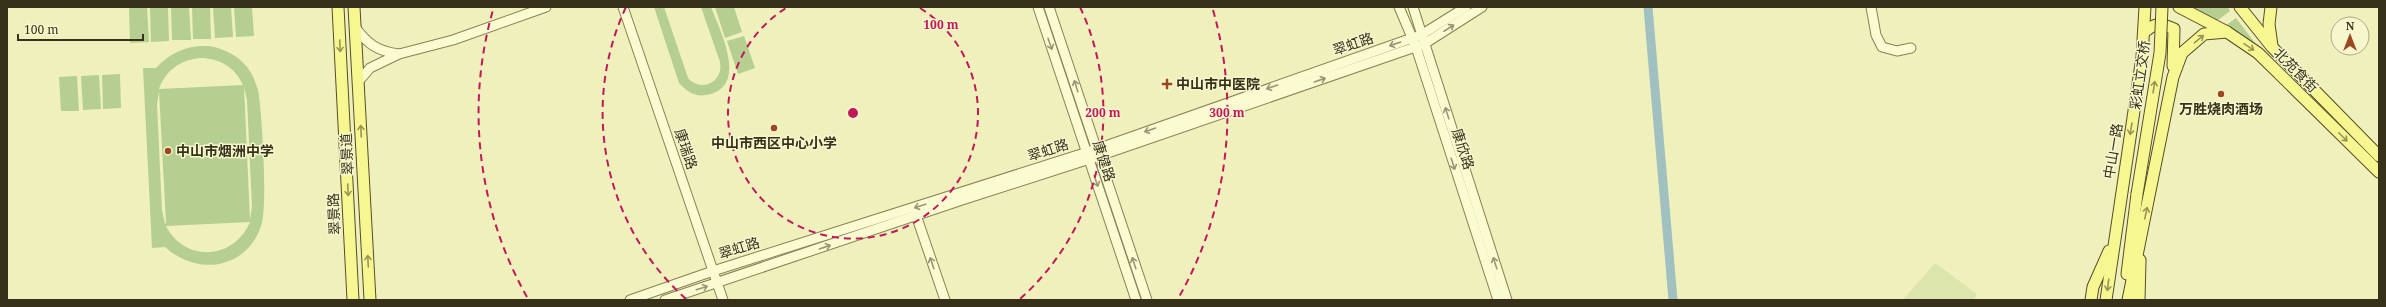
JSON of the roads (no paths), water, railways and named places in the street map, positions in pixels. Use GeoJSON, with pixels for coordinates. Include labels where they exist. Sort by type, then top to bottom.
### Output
{"type":"FeatureCollection","features":[{"type":"Feature","properties":{"kind":"main road","name":"翠景路"},"geometry":{"type":"LineString","coordinates":[[338,7],[353,300]]}},
{"type":"Feature","properties":{"kind":"main road","name":"翠景道"},"geometry":{"type":"LineString","coordinates":[[354,7],[370,300]]}},
{"type":"Feature","properties":{"kind":"main road","name":"中山一路"},"geometry":{"type":"LineString","coordinates":[[2106,300],[2142,56],[2145,7]]}},
{"type":"Feature","properties":{"kind":"main road"},"geometry":{"type":"LineString","coordinates":[[2142,56],[2151,7]]}},
{"type":"Feature","properties":{"kind":"main road","name":"彩虹立交桥"},"geometry":{"type":"LineString","coordinates":[[2132,235],[2137,194],[2160,52],[2162,7]]}},
{"type":"Feature","properties":{"kind":"main road","name":"北苑食街"},"geometry":{"type":"LineString","coordinates":[[2179,7],[2227,32],[2258,53],[2379,172]]}},
{"type":"Feature","properties":{"kind":"main road","name":"北苑食街"},"geometry":{"type":"LineString","coordinates":[[2240,7],[2272,47],[2379,156]]}},
{"type":"Feature","properties":{"kind":"main road"},"geometry":{"type":"LineString","coordinates":[[2271,7],[2269,24],[2272,47]]}},
{"type":"Feature","properties":{"kind":"main road"},"geometry":{"type":"LineString","coordinates":[[2147,30],[2154,24],[2162,24],[2174,29],[2171,88]]}},
{"type":"Feature","properties":{"kind":"main road"},"geometry":{"type":"LineString","coordinates":[[2128,300],[2171,88],[2182,53],[2204,34],[2227,32]]}},
{"type":"Feature","properties":{"kind":"main road"},"geometry":{"type":"LineString","coordinates":[[2132,235],[2141,265],[2139,300]]}},
{"type":"Feature","properties":{"kind":"main road"},"geometry":{"type":"LineString","coordinates":[[2123,300],[2132,235]]}},
{"type":"Feature","properties":{"kind":"main road"},"geometry":{"type":"LineString","coordinates":[[2091,300],[2093,287],[2114,240]]}},
{"type":"Feature","properties":{"kind":"street"},"geometry":{"type":"LineString","coordinates":[[358,82],[370,68],[399,54],[453,40],[546,7]]}},
{"type":"Feature","properties":{"kind":"street","name":"康瑞路"},"geometry":{"type":"LineString","coordinates":[[622,7],[723,300]]}},
{"type":"Feature","properties":{"kind":"street","name":"康健路"},"geometry":{"type":"LineString","coordinates":[[1038,7],[1136,300]]}},
{"type":"Feature","properties":{"kind":"street","name":"康健路"},"geometry":{"type":"LineString","coordinates":[[1050,7],[1147,300]]}},
{"type":"Feature","properties":{"kind":"street","name":"康欣路"},"geometry":{"type":"LineString","coordinates":[[1399,7],[1412,38],[1420,45],[1507,300]]}},
{"type":"Feature","properties":{"kind":"street","name":"康欣路"},"geometry":{"type":"LineString","coordinates":[[1413,7],[1421,34],[1420,45],[1498,300]]}},
{"type":"Feature","properties":{"kind":"street","name":"翠虹路"},"geometry":{"type":"LineString","coordinates":[[1098,153],[1412,38],[1466,7]]}},
{"type":"Feature","properties":{"kind":"street","name":"翠虹路"},"geometry":{"type":"LineString","coordinates":[[630,300],[713,271],[1098,153],[1420,45],[1482,7]]}},
{"type":"Feature","properties":{"kind":"street"},"geometry":{"type":"LineString","coordinates":[[1871,7],[1876,35],[1882,47],[1897,51],[1911,48]]}},
{"type":"Feature","properties":{"kind":"street"},"geometry":{"type":"LineString","coordinates":[[355,27],[364,40],[378,50],[399,54]]}},
{"type":"Feature","properties":{"kind":"street","name":"翠虹路"},"geometry":{"type":"LineString","coordinates":[[665,300],[1087,156]]}},
{"type":"Feature","properties":{"kind":"street"},"geometry":{"type":"LineString","coordinates":[[916,215],[945,300]]}},
{"type":"Feature","properties":{"kind":"waterway"},"geometry":{"type":"LineString","coordinates":[[1648,7],[1673,300]]}},
{"type":"Feature","properties":{"kind":"place","name":"中山市中医院"},"geometry":{"type":"Point","coordinates":[1167,84]}},
{"type":"Feature","properties":{"kind":"place","name":"万胜烧肉酒场"},"geometry":{"type":"Point","coordinates":[2221,94]}},
{"type":"Feature","properties":{"kind":"place","name":"中山市西区中心小学"},"geometry":{"type":"Point","coordinates":[774,128]}},
{"type":"Feature","properties":{"kind":"place","name":"中山市烟洲中学"},"geometry":{"type":"Point","coordinates":[168,151]}}]}
